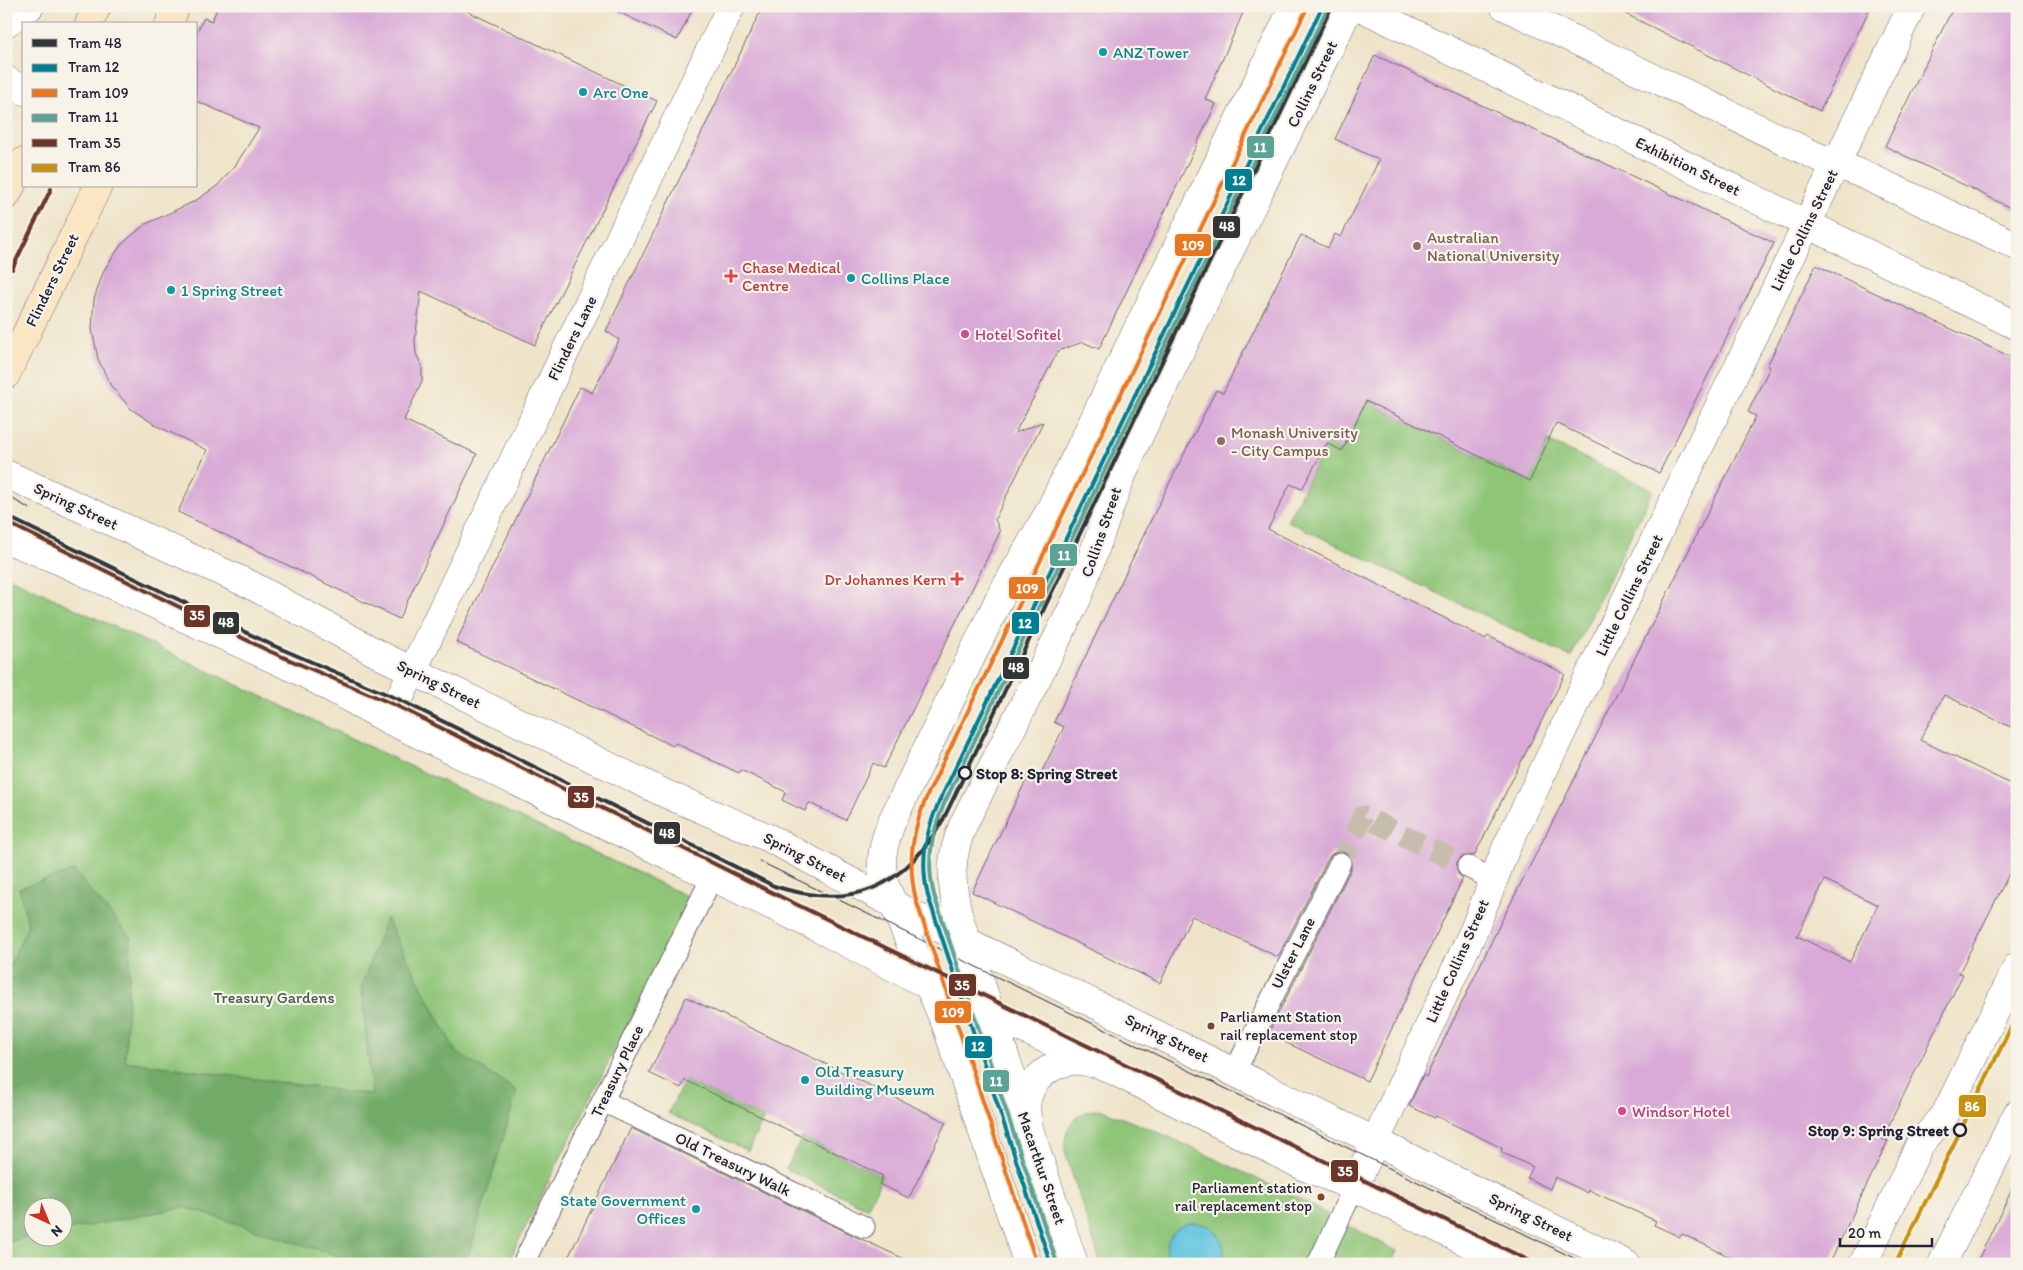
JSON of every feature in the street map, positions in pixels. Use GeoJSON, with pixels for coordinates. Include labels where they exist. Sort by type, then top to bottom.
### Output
{"type":"FeatureCollection","features":[{"type":"Feature","properties":{"kind":"main road"},"geometry":{"type":"LineString","coordinates":[[90,22],[98,6]]}},
{"type":"Feature","properties":{"kind":"main road"},"geometry":{"type":"LineString","coordinates":[[170,22],[176,6]]}},
{"type":"Feature","properties":{"kind":"main road"},"geometry":{"type":"LineString","coordinates":[[6,196],[22,164]]}},
{"type":"Feature","properties":{"kind":"main road","name":"Flinders Street"},"geometry":{"type":"LineString","coordinates":[[6,375],[97,188]]}},
{"type":"Feature","properties":{"kind":"street"},"geometry":{"type":"LineString","coordinates":[[6,23],[30,6]]}},
{"type":"Feature","properties":{"kind":"street","name":"Flinders Lane"},"geometry":{"type":"LineString","coordinates":[[389,720],[731,6]]}},
{"type":"Feature","properties":{"kind":"street"},"geometry":{"type":"LineString","coordinates":[[1028,1264],[956,1053],[892,904],[882,876],[881,864],[888,831],[999,599],[1049,512],[1294,6]]}},
{"type":"Feature","properties":{"kind":"street","name":"Collins Street"},"geometry":{"type":"LineString","coordinates":[[991,1014],[966,941],[952,885],[954,846],[1078,597],[1117,487],[1137,440],[1350,6]]}},
{"type":"Feature","properties":{"kind":"street","name":"Exhibition Street"},"geometry":{"type":"LineString","coordinates":[[1358,6],[2017,326]]}},
{"type":"Feature","properties":{"kind":"street"},"geometry":{"type":"LineString","coordinates":[[1504,6],[1836,164],[2017,246]]}},
{"type":"Feature","properties":{"kind":"street","name":"Little Collins Street"},"geometry":{"type":"LineString","coordinates":[[1354,1187],[1474,930],[1492,879],[1912,6]]}},
{"type":"Feature","properties":{"kind":"street"},"geometry":{"type":"LineString","coordinates":[[6,80],[22,90]]}},
{"type":"Feature","properties":{"kind":"street","name":"Spring Street"},"geometry":{"type":"LineString","coordinates":[[6,474],[251,585],[346,639],[657,789],[769,838],[966,941],[1626,1264]]}},
{"type":"Feature","properties":{"kind":"street"},"geometry":{"type":"LineString","coordinates":[[6,539],[58,560],[300,671],[389,720],[820,929],[928,985],[1106,1068],[1305,1167],[1354,1187],[1511,1264]]}},
{"type":"Feature","properties":{"kind":"street"},"geometry":{"type":"LineString","coordinates":[[832,871],[852,874],[868,864],[898,809]]}},
{"type":"Feature","properties":{"kind":"street","name":"Ulster Lane"},"geometry":{"type":"LineString","coordinates":[[1235,1071],[1340,863]]}},
{"type":"Feature","properties":{"kind":"street"},"geometry":{"type":"LineString","coordinates":[[1468,867],[1492,879]]}},
{"type":"Feature","properties":{"kind":"street","name":"Treasury Place"},"geometry":{"type":"LineString","coordinates":[[523,1264],[712,877]]}},
{"type":"Feature","properties":{"kind":"street"},"geometry":{"type":"LineString","coordinates":[[1863,1264],[1920,1144],[1945,1115],[2017,967]]}},
{"type":"Feature","properties":{"kind":"street","name":"Macarthur Street"},"geometry":{"type":"LineString","coordinates":[[991,1014],[1074,1264]]}},
{"type":"Feature","properties":{"kind":"street"},"geometry":{"type":"LineString","coordinates":[[1027,1122],[1028,1094],[1042,1075],[1050,1069],[1071,1061],[1085,1061],[1106,1068]]}},
{"type":"Feature","properties":{"kind":"street","name":"Old Treasury Walk"},"geometry":{"type":"LineString","coordinates":[[602,1101],[864,1227]]}},
{"type":"Feature","properties":{"kind":"street"},"geometry":{"type":"LineString","coordinates":[[1942,1264],[2017,1114]]}},
{"type":"Feature","properties":{"kind":"street"},"geometry":{"type":"LineString","coordinates":[[1318,1264],[1354,1187]]}},
{"type":"Feature","properties":{"kind":"green space"},"geometry":{"type":"Polygon","coordinates":[[[1366,401],[1529,481],[1548,441],[1653,490],[1571,657],[1287,521],[1327,443],[1342,450],[1366,401]]]}},
{"type":"Feature","properties":{"kind":"green space","name":"Treasury Gardens"},"geometry":{"type":"Polygon","coordinates":[[[6,576],[691,898],[507,1264],[6,1264],[6,576]]]}},
{"type":"Feature","properties":{"kind":"green space"},"geometry":{"type":"Polygon","coordinates":[[[74,871],[131,938],[125,1061],[372,1095],[361,987],[386,918],[456,1052],[517,1091],[466,1264],[363,1264],[184,1207],[72,1229],[72,1198],[22,1198],[22,1238],[10,1241],[6,1236],[6,974],[28,925],[19,888],[74,871]]]}},
{"type":"Feature","properties":{"kind":"green space"},"geometry":{"type":"Polygon","coordinates":[[[685,1080],[764,1118],[748,1151],[668,1113],[685,1080]]]}},
{"type":"Feature","properties":{"kind":"green space"},"geometry":{"type":"Polygon","coordinates":[[[1100,1109],[1167,1136],[1293,1196],[1397,1251],[1391,1264],[1101,1264],[1065,1152],[1066,1135],[1072,1122],[1084,1113],[1100,1109]]]}},
{"type":"Feature","properties":{"kind":"green space"},"geometry":{"type":"Polygon","coordinates":[[[802,1137],[883,1176],[867,1208],[786,1169],[802,1137]]]}},
{"type":"Feature","properties":{"kind":"water"},"geometry":{"type":"Polygon","coordinates":[[[1192,1223],[1207,1226],[1218,1235],[1224,1248],[1222,1264],[1168,1264],[1166,1250],[1170,1237],[1179,1228],[1192,1223]]]}},
{"type":"Feature","properties":{"kind":"building"},"geometry":{"type":"Polygon","coordinates":[[[218,6],[456,6],[657,101],[535,345],[421,291],[415,341],[416,354],[422,366],[422,381],[404,420],[477,454],[399,619],[178,512],[207,450],[157,426],[131,409],[111,386],[98,359],[92,329],[94,299],[104,270],[121,245],[144,225],[195,201],[217,186],[235,166],[259,128],[198,102],[198,29],[204,18],[212,21],[218,6]]]}},
{"type":"Feature","properties":{"kind":"building"},"geometry":{"type":"Polygon","coordinates":[[[606,6],[694,6],[677,40],[606,6]]]}},
{"type":"Feature","properties":{"kind":"building"},"geometry":{"type":"Polygon","coordinates":[[[763,6],[1246,6],[1205,99],[1216,104],[1099,349],[1083,342],[1058,351],[1015,433],[1043,422],[995,519],[1000,532],[884,768],[873,763],[846,820],[809,803],[805,811],[782,800],[786,792],[741,770],[739,773],[675,743],[673,746],[456,642],[580,387],[592,393],[619,340],[606,331],[763,6]]]}},
{"type":"Feature","properties":{"kind":"building"},"geometry":{"type":"Polygon","coordinates":[[[1610,6],[1871,6],[1820,111],[1610,6]]]}},
{"type":"Feature","properties":{"kind":"building"},"geometry":{"type":"Polygon","coordinates":[[[1954,6],[2017,6],[2017,211],[1885,146],[1954,6]]]}},
{"type":"Feature","properties":{"kind":"building"},"geometry":{"type":"Polygon","coordinates":[[[1375,55],[1774,243],[1659,473],[1556,423],[1530,481],[1366,401],[1342,451],[1327,443],[1302,489],[1290,484],[1268,529],[1486,639],[1488,636],[1565,674],[1474,856],[1462,856],[1457,862],[1457,873],[1463,878],[1367,1081],[1268,1034],[1351,869],[1351,857],[1345,852],[1334,852],[1329,857],[1278,957],[1192,916],[1160,983],[972,892],[1030,772],[1039,777],[1064,727],[1054,722],[1149,524],[1216,390],[1223,393],[1301,235],[1328,248],[1335,234],[1341,237],[1379,160],[1335,139],[1375,55]]]}},
{"type":"Feature","properties":{"kind":"building"},"geometry":{"type":"Polygon","coordinates":[[[1816,265],[2017,360],[2017,730],[1944,695],[1920,740],[2017,787],[2017,858],[1959,973],[1963,974],[1882,1139],[1888,1141],[1829,1264],[1745,1264],[1682,1234],[1680,1237],[1654,1225],[1656,1221],[1589,1190],[1588,1193],[1555,1177],[1550,1189],[1527,1178],[1533,1167],[1501,1152],[1502,1148],[1436,1116],[1435,1118],[1409,1106],[1423,1075],[1426,1077],[1501,922],[1756,416],[1748,412],[1770,367],[1767,366],[1816,265]],[[1825,880],[1797,936],[1850,962],[1878,905],[1825,880]]]}},
{"type":"Feature","properties":{"kind":"building"},"geometry":{"type":"Polygon","coordinates":[[[686,997],[946,1122],[909,1198],[879,1184],[883,1176],[685,1080],[681,1088],[649,1073],[686,997]]]}},
{"type":"Feature","properties":{"kind":"building","name":"State Government Offices"},"geometry":{"type":"Polygon","coordinates":[[[631,1128],[859,1238],[915,1264],[565,1264],[631,1128]]]}},
{"type":"Feature","properties":{"kind":"building"},"geometry":{"type":"Polygon","coordinates":[[[2017,1179],[2017,1264],[1976,1264],[2017,1179]]]}},
{"type":"Feature","properties":{"kind":"tunnel"},"geometry":{"type":"LineString","coordinates":[[1340,863],[1363,816],[1468,867]]}},
{"type":"Feature","properties":{"kind":"tram line","name":"109"},"geometry":{"type":"LineString","coordinates":[[1037,1264],[916,900],[912,873],[915,835],[927,796],[1308,6]]}},
{"type":"Feature","properties":{"kind":"tram line","name":"48"},"geometry":{"type":"LineString","coordinates":[[6,516],[272,645],[398,699],[774,886],[802,893],[828,896],[852,894],[873,888],[893,877],[912,862],[944,818],[1332,6]]}},
{"type":"Feature","properties":{"kind":"tram line","name":"12"},"geometry":{"type":"LineString","coordinates":[[1050,1262],[928,896],[924,871],[927,836],[939,802],[1321,9]]}},
{"type":"Feature","properties":{"kind":"tram line","name":"11"},"geometry":{"type":"LineString","coordinates":[[1056,1260],[934,895],[930,871],[933,838],[944,804],[1326,11]]}},
{"type":"Feature","properties":{"kind":"tram line","name":"35"},"geometry":{"type":"LineString","coordinates":[[12,269],[51,189]]}},
{"type":"Feature","properties":{"kind":"tram line"},"geometry":{"type":"LineString","coordinates":[[6,495],[30,509]]}},
{"type":"Feature","properties":{"kind":"tram line","name":"35"},"geometry":{"type":"LineString","coordinates":[[6,522],[269,651],[395,705],[771,892],[1536,1264]]}},
{"type":"Feature","properties":{"kind":"tram line"},"geometry":{"type":"LineString","coordinates":[[759,861],[1586,1264]]}},
{"type":"Feature","properties":{"kind":"tram line","name":"86"},"geometry":{"type":"LineString","coordinates":[[1895,1264],[2017,1015]]}},
{"type":"Feature","properties":{"kind":"place","name":"ANZ Tower"},"geometry":{"type":"Point","coordinates":[1103,52]}},
{"type":"Feature","properties":{"kind":"place","name":"Arc One"},"geometry":{"type":"Point","coordinates":[583,92]}},
{"type":"Feature","properties":{"kind":"place","name":"Australian National University"},"geometry":{"type":"Point","coordinates":[1417,246]}},
{"type":"Feature","properties":{"kind":"place","name":"Chase Medical Centre"},"geometry":{"type":"Point","coordinates":[731,276]}},
{"type":"Feature","properties":{"kind":"place","name":"Collins Place"},"geometry":{"type":"Point","coordinates":[851,278]}},
{"type":"Feature","properties":{"kind":"place","name":"1 Spring Street"},"geometry":{"type":"Point","coordinates":[171,290]}},
{"type":"Feature","properties":{"kind":"place","name":"Hotel Sofitel"},"geometry":{"type":"Point","coordinates":[965,334]}},
{"type":"Feature","properties":{"kind":"place","name":"Monash University - City Campus"},"geometry":{"type":"Point","coordinates":[1221,441]}},
{"type":"Feature","properties":{"kind":"place","name":"Dr Johannes Kern"},"geometry":{"type":"Point","coordinates":[957,579]}},
{"type":"Feature","properties":{"kind":"place","name":"Stop 8: Spring Street"},"geometry":{"type":"Point","coordinates":[965,773]}},
{"type":"Feature","properties":{"kind":"place","name":"Parliament Station rail replacement stop"},"geometry":{"type":"Point","coordinates":[1211,1026]}},
{"type":"Feature","properties":{"kind":"place","name":"Old Treasury Building Museum"},"geometry":{"type":"Point","coordinates":[805,1080]}},
{"type":"Feature","properties":{"kind":"place","name":"Windsor Hotel"},"geometry":{"type":"Point","coordinates":[1622,1111]}},
{"type":"Feature","properties":{"kind":"place","name":"Stop 9: Spring Street"},"geometry":{"type":"Point","coordinates":[1960,1130]}},
{"type":"Feature","properties":{"kind":"place","name":"Parliament station rail replacement stop"},"geometry":{"type":"Point","coordinates":[1321,1197]}},
{"type":"Feature","properties":{"kind":"place","name":"State Government Offices"},"geometry":{"type":"Point","coordinates":[696,1209]}}]}
